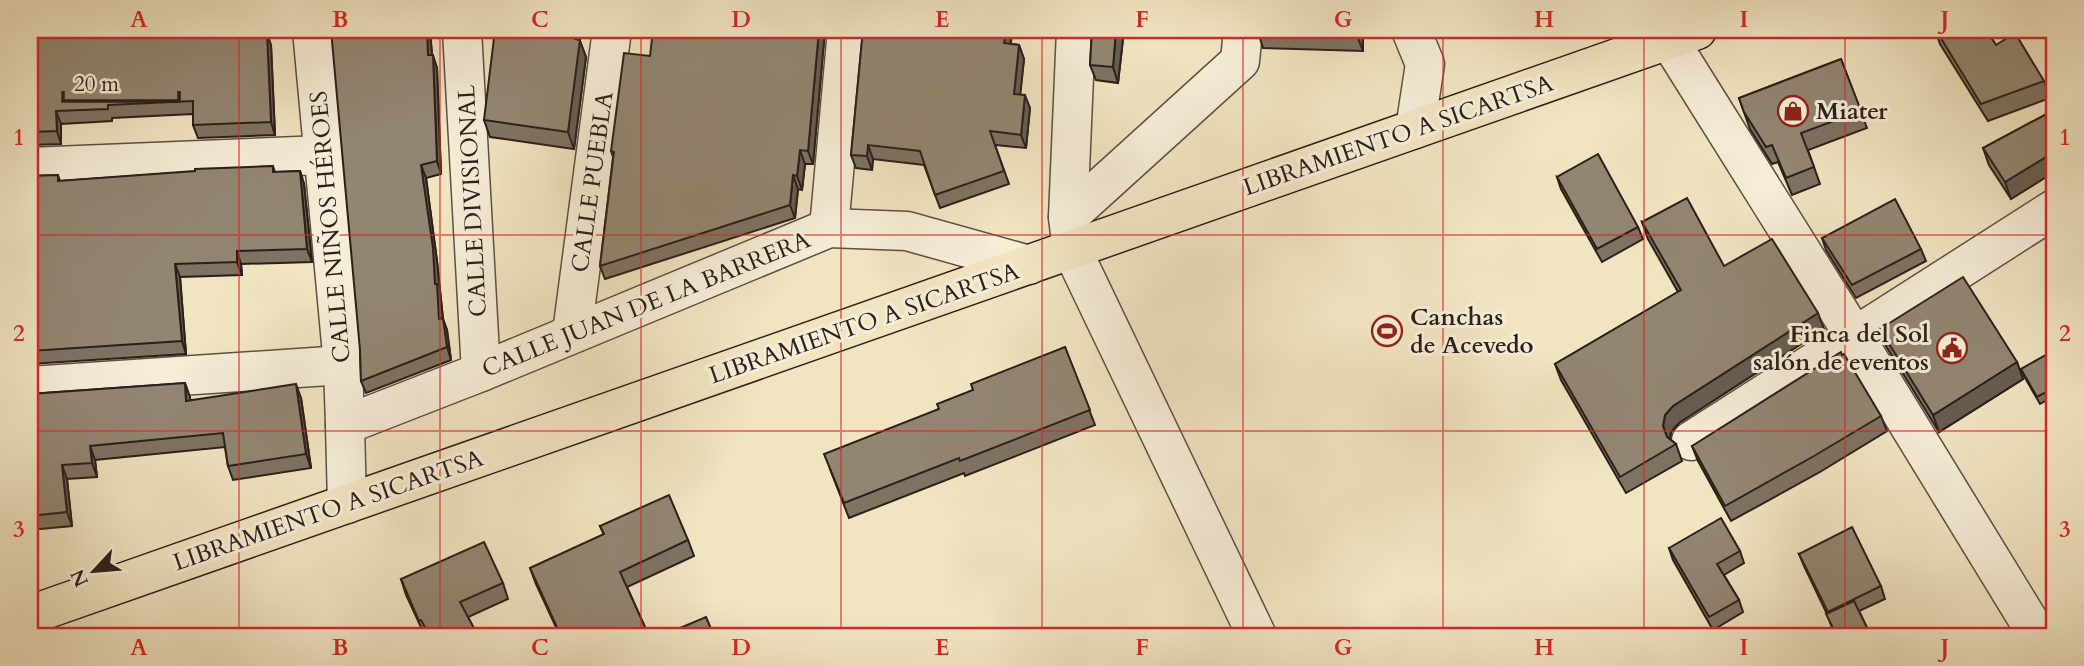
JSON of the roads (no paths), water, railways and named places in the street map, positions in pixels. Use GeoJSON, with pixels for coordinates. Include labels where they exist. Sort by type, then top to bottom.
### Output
{"type":"FeatureCollection","features":[{"type":"Feature","properties":{"kind":"main road","name":"LIBRAMIENTO A SICARTSA"},"geometry":{"type":"LineString","coordinates":[[30,615],[1029,265],[1070,234],[1415,129],[1683,35]]}},
{"type":"Feature","properties":{"kind":"street","name":"CALLE NIÑOS HÉROES"},"geometry":{"type":"LineString","coordinates":[[312,30],[343,365],[345,425]]}},
{"type":"Feature","properties":{"kind":"street","name":"CALLE DIVISIONAL"},"geometry":{"type":"LineString","coordinates":[[462,30],[481,372]]}},
{"type":"Feature","properties":{"kind":"street","name":"CALLE PUEBLA"},"geometry":{"type":"LineString","coordinates":[[572,333],[612,30]]}},
{"type":"Feature","properties":{"kind":"street"},"geometry":{"type":"LineString","coordinates":[[829,228],[847,30]]}},
{"type":"Feature","properties":{"kind":"street"},"geometry":{"type":"LineString","coordinates":[[1076,30],[1070,234],[1257,636]]}},
{"type":"Feature","properties":{"kind":"street"},"geometry":{"type":"LineString","coordinates":[[1070,234],[1240,61],[1243,30]]}},
{"type":"Feature","properties":{"kind":"street"},"geometry":{"type":"LineString","coordinates":[[1411,30],[1425,64],[1415,129]]}},
{"type":"Feature","properties":{"kind":"street"},"geometry":{"type":"LineString","coordinates":[[1683,35],[1855,337],[2038,636]]}},
{"type":"Feature","properties":{"kind":"street"},"geometry":{"type":"LineString","coordinates":[[30,167],[322,155]]}},
{"type":"Feature","properties":{"kind":"street"},"geometry":{"type":"LineString","coordinates":[[1691,441],[2054,209]]}},
{"type":"Feature","properties":{"kind":"street","name":"CALLE JUAN DE LA BARRERA"},"geometry":{"type":"LineString","coordinates":[[345,425],[481,372],[829,228],[907,231],[1029,265]]}},
{"type":"Feature","properties":{"kind":"street"},"geometry":{"type":"LineString","coordinates":[[30,386],[343,365]]}},
{"type":"Feature","properties":{"kind":"street"},"geometry":{"type":"LineString","coordinates":[[345,425],[347,504]]}},
{"type":"Feature","properties":{"kind":"place","name":"Miater"},"geometry":{"type":"Point","coordinates":[1793,111]}},
{"type":"Feature","properties":{"kind":"place","name":"Canchas de Acevedo"},"geometry":{"type":"Point","coordinates":[1387,331]}},
{"type":"Feature","properties":{"kind":"place","name":"Finca del Sol salón de eventos"},"geometry":{"type":"Point","coordinates":[1952,348]}}]}
